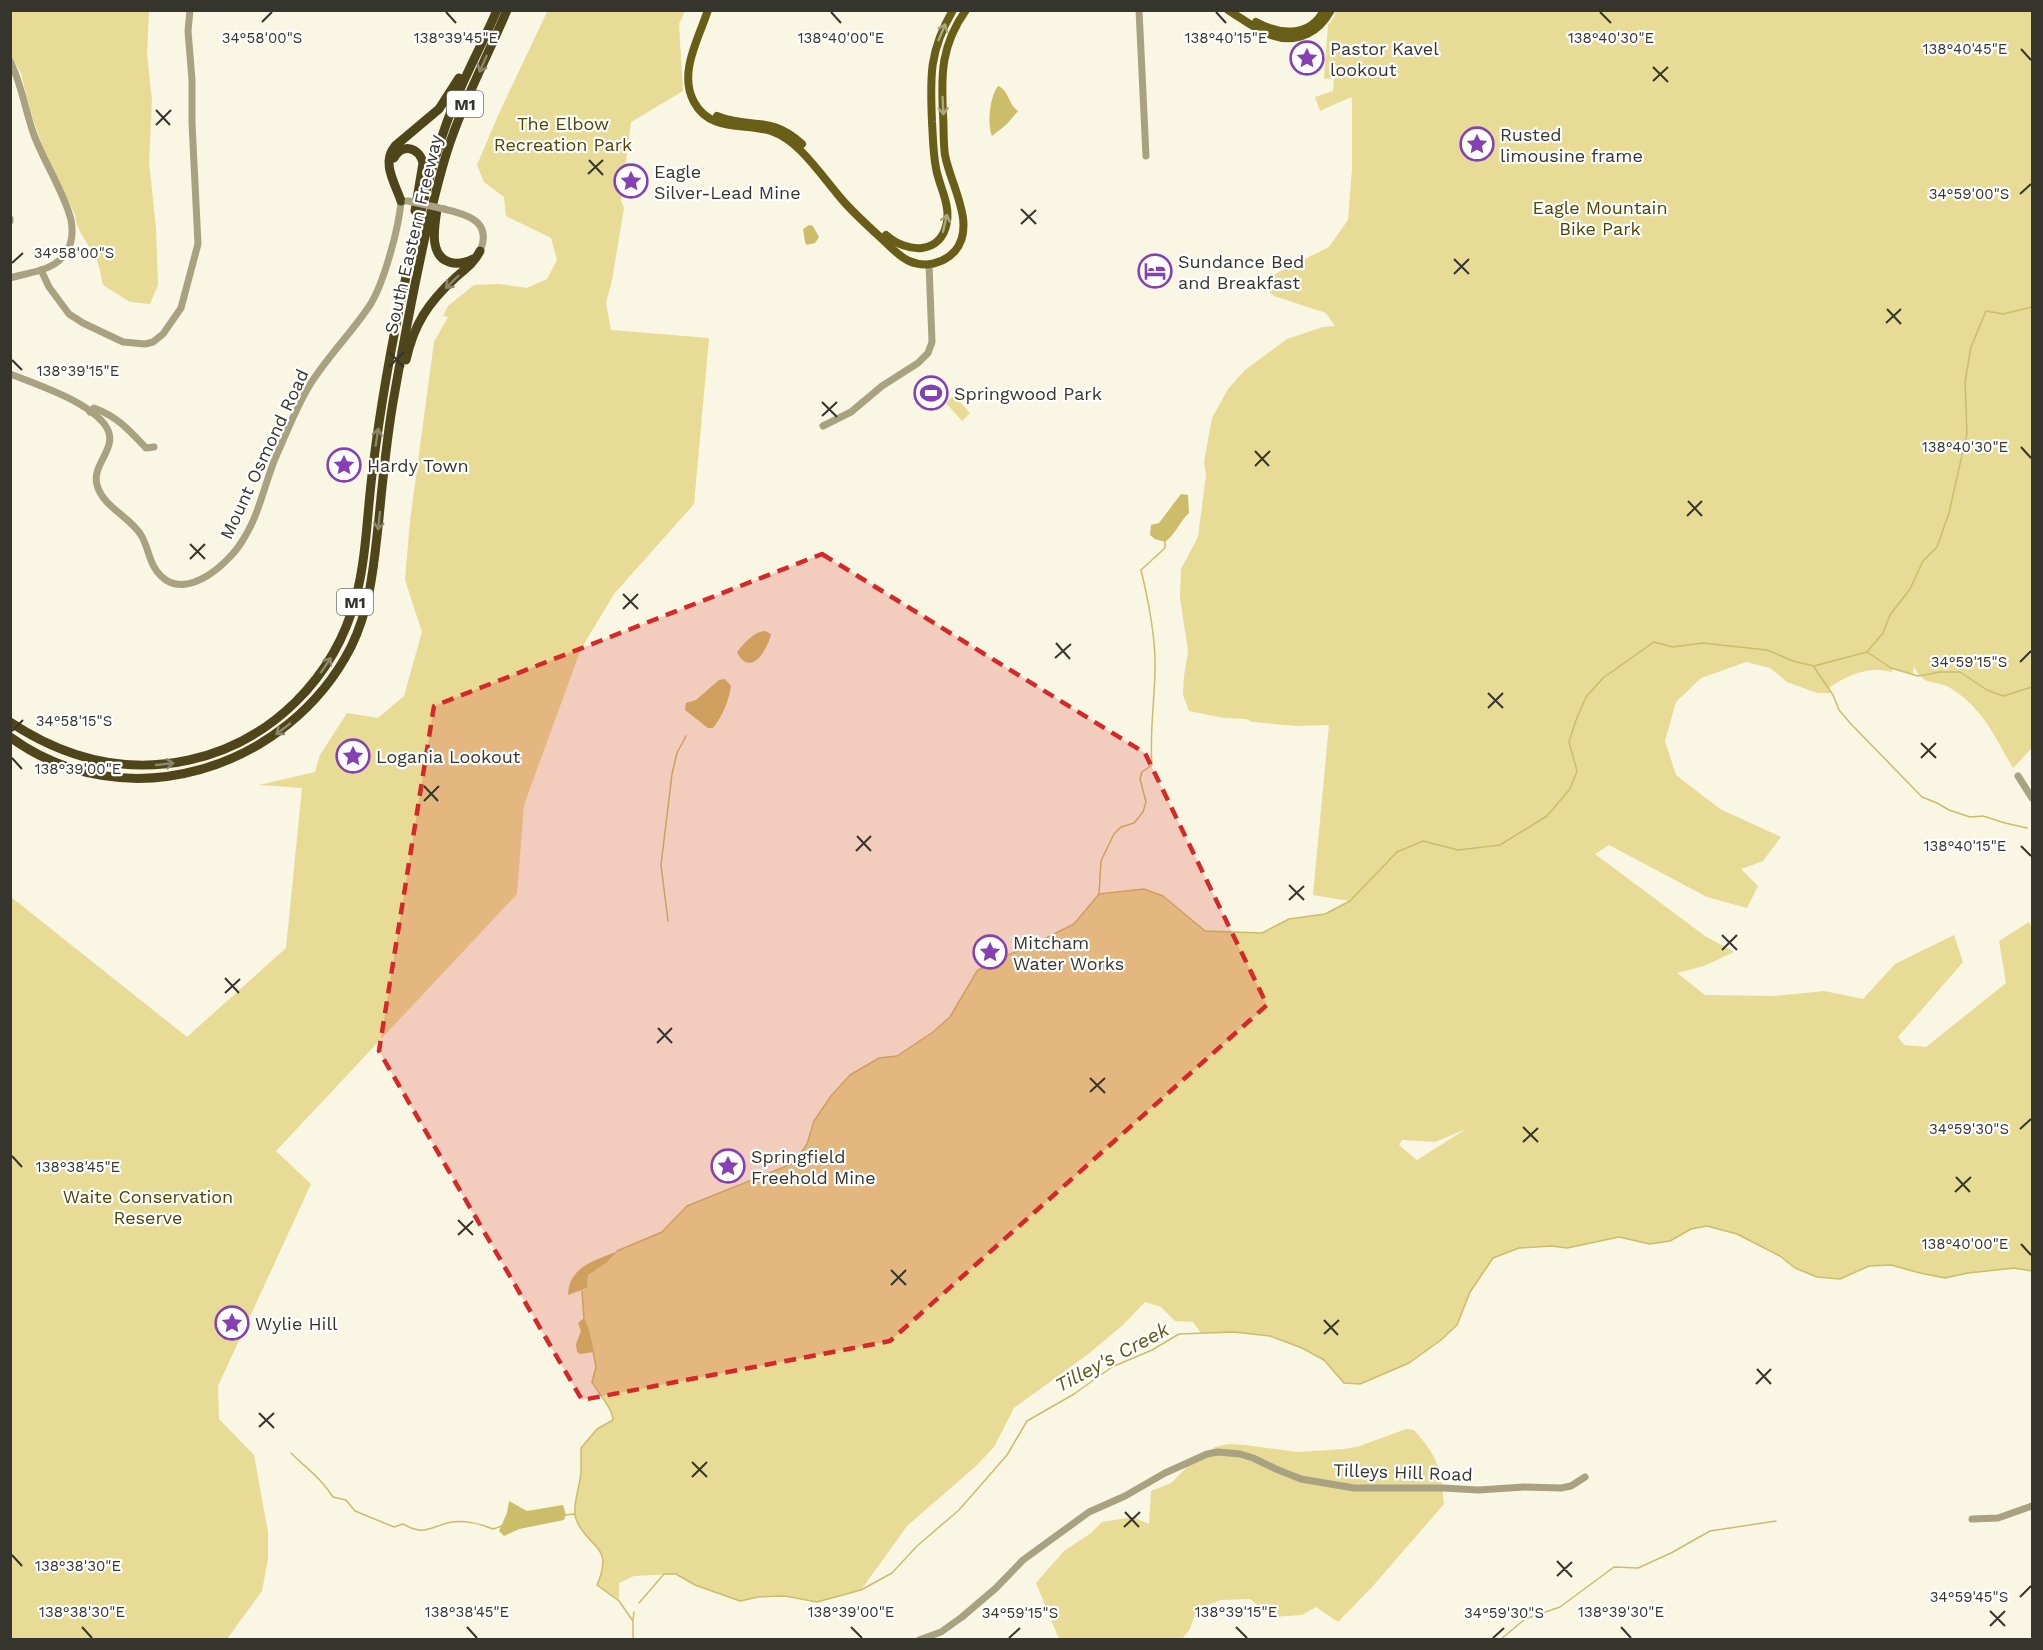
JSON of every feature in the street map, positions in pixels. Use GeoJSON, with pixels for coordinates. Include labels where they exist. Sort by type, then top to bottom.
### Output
{"type":"FeatureCollection","features":[{"type":"Feature","properties":{"kind":"highway"},"geometry":{"type":"LineString","coordinates":[[405,201],[388,164],[390,152],[439,109],[448,97],[495,10]]}},
{"type":"Feature","properties":{"kind":"highway","name":"South Eastern Freeway"},"geometry":{"type":"LineString","coordinates":[[10,722],[51,746],[101,762],[126,765],[168,763],[203,756],[250,736],[279,717],[310,687],[339,644],[357,596],[378,432],[407,273],[429,179],[453,105],[495,10]]}},
{"type":"Feature","properties":{"kind":"highway","name":"South Eastern Freeway"},"geometry":{"type":"LineString","coordinates":[[10,736],[42,755],[75,767],[116,776],[152,777],[194,771],[219,764],[265,742],[286,727],[323,690],[338,669],[361,623],[369,598],[387,442],[414,288],[438,180],[451,138],[507,10]]}},
{"type":"Feature","properties":{"kind":"highway"},"geometry":{"type":"LineString","coordinates":[[466,102],[439,198],[434,240],[438,253],[450,262],[459,264],[467,262],[480,251]]}},
{"type":"Feature","properties":{"kind":"highway"},"geometry":{"type":"LineString","coordinates":[[405,201],[393,168],[393,159],[398,151],[408,148],[418,153],[423,163],[411,229],[407,273]]}},
{"type":"Feature","properties":{"kind":"highway"},"geometry":{"type":"LineString","coordinates":[[387,442],[408,351],[418,324],[429,306],[476,260],[480,251]]}},
{"type":"Feature","properties":{"kind":"main road"},"geometry":{"type":"LineString","coordinates":[[708,10],[687,78],[692,97],[701,111],[709,118],[725,125],[769,131],[791,142],[846,204],[891,248],[909,260],[929,264],[942,261],[951,255],[963,236],[962,213],[945,154],[942,81],[946,48],[954,28],[966,10]]}},
{"type":"Feature","properties":{"kind":"main road"},"geometry":{"type":"LineString","coordinates":[[714,10],[697,57],[693,77],[697,97],[704,107],[720,117],[770,125],[787,132],[804,146],[850,201],[888,237],[902,246],[913,249],[927,247],[942,235],[947,220],[946,203],[933,153],[930,75],[935,48],[942,29],[953,10]]}},
{"type":"Feature","properties":{"kind":"main road"},"geometry":{"type":"LineString","coordinates":[[1228,10],[1260,31],[1281,39],[1302,37],[1317,29],[1330,10]]}},
{"type":"Feature","properties":{"kind":"main road"},"geometry":{"type":"LineString","coordinates":[[1238,10],[1263,26],[1292,33],[1309,27],[1324,10]]}},
{"type":"Feature","properties":{"kind":"main road"},"geometry":{"type":"LineString","coordinates":[[927,247],[929,264]]}},
{"type":"Feature","properties":{"kind":"main road"},"geometry":{"type":"LineString","coordinates":[[913,249],[916,257],[929,264]]}},
{"type":"Feature","properties":{"kind":"street"},"geometry":{"type":"LineString","coordinates":[[41,270],[49,287],[69,314],[123,342],[145,344],[153,342],[163,334],[181,308],[198,244],[188,31],[190,10]]}},
{"type":"Feature","properties":{"kind":"street"},"geometry":{"type":"LineString","coordinates":[[1139,10],[1146,156]]}},
{"type":"Feature","properties":{"kind":"street"},"geometry":{"type":"LineString","coordinates":[[10,61],[21,85],[34,136],[71,220],[72,238],[67,251],[58,262],[41,270],[10,278]]}},
{"type":"Feature","properties":{"kind":"street"},"geometry":{"type":"LineString","coordinates":[[405,201],[468,215],[482,229],[480,251]]}},
{"type":"Feature","properties":{"kind":"street","name":"Mount Osmond Road"},"geometry":{"type":"LineString","coordinates":[[10,374],[74,401],[105,425],[110,437],[109,446],[97,471],[97,486],[106,501],[139,532],[157,572],[169,582],[181,585],[192,583],[208,575],[244,540],[274,461],[311,383],[377,293],[405,201]]}},
{"type":"Feature","properties":{"kind":"street"},"geometry":{"type":"LineString","coordinates":[[823,426],[851,412],[882,386],[918,363],[928,353],[932,342],[929,264]]}},
{"type":"Feature","properties":{"kind":"street"},"geometry":{"type":"LineString","coordinates":[[90,412],[94,408],[114,417],[129,428],[146,448],[154,447]]}},
{"type":"Feature","properties":{"kind":"street"},"geometry":{"type":"LineString","coordinates":[[2018,776],[2032,798]]}},
{"type":"Feature","properties":{"kind":"street","name":"Tilleys Hill Road"},"geometry":{"type":"LineString","coordinates":[[919,1640],[941,1632],[962,1617],[996,1588],[1023,1560],[1089,1512],[1125,1496],[1165,1473],[1218,1452],[1240,1454],[1301,1479],[1354,1488],[1443,1488],[1479,1491],[1524,1487],[1561,1488],[1571,1486],[1586,1477]]}},
{"type":"Feature","properties":{"kind":"street"},"geometry":{"type":"LineString","coordinates":[[1972,1519],[1998,1518],[2032,1506]]}},
{"type":"Feature","properties":{"kind":"highlighted area"},"geometry":{"type":"Polygon","coordinates":[[[822,554],[1145,753],[1267,1005],[890,1341],[582,1400],[379,1051],[434,706],[822,554]]]}},
{"type":"Feature","properties":{"kind":"green space","name":"Waite Conservation Reserve"},"geometry":{"type":"Polygon","coordinates":[[[548,10],[685,11],[679,24],[683,91],[631,122],[621,200],[624,208],[606,303],[611,330],[709,338],[694,504],[614,594],[581,649],[524,805],[517,894],[276,1151],[311,1184],[218,1386],[219,1419],[254,1455],[268,1532],[268,1559],[262,1591],[227,1639],[11,1639],[11,897],[187,1037],[286,948],[302,788],[259,785],[315,772],[320,755],[347,713],[378,718],[404,696],[422,632],[405,580],[410,521],[434,342],[448,317],[443,316],[448,306],[474,285],[499,284],[527,288],[547,279],[557,260],[551,238],[506,216],[504,197],[484,182],[477,165],[548,10]]]}},
{"type":"Feature","properties":{"kind":"green space"},"geometry":{"type":"Polygon","coordinates":[[[11,11],[149,11],[147,54],[152,100],[149,162],[156,228],[158,285],[150,304],[130,302],[103,285],[97,260],[81,233],[75,215],[45,154],[30,110],[21,73],[11,56],[11,11]]]}},
{"type":"Feature","properties":{"kind":"green space","name":"Eagle Mountain Bike Park"},"geometry":{"type":"Polygon","coordinates":[[[1336,11],[2032,11],[2032,748],[2013,768],[1981,715],[1952,689],[1922,678],[1914,666],[1913,674],[1892,668],[1892,672],[1874,670],[1858,673],[1827,689],[1832,693],[1817,693],[1787,682],[1770,668],[1746,662],[1701,678],[1676,702],[1665,741],[1676,775],[1720,809],[1781,837],[1763,861],[1741,869],[1758,886],[1747,908],[1707,897],[1609,845],[1595,854],[1705,936],[1734,952],[1704,966],[1677,973],[1705,995],[1776,996],[1824,991],[1863,999],[1895,964],[1954,935],[1963,962],[1898,1037],[1904,1045],[1926,1047],[2006,983],[1999,941],[2029,922],[2032,928],[2032,1271],[2014,1269],[1968,1273],[1945,1278],[1891,1265],[1869,1266],[1840,1279],[1817,1277],[1795,1268],[1780,1256],[1737,1234],[1707,1226],[1691,1229],[1670,1241],[1651,1244],[1619,1237],[1567,1248],[1542,1246],[1519,1248],[1493,1258],[1470,1292],[1457,1325],[1441,1340],[1409,1363],[1360,1384],[1344,1383],[1324,1360],[1302,1348],[1270,1336],[1234,1332],[1201,1333],[1193,1322],[1175,1321],[1161,1307],[1145,1302],[1123,1325],[1087,1355],[1014,1408],[994,1447],[976,1466],[907,1526],[861,1590],[817,1602],[785,1596],[758,1597],[740,1601],[695,1585],[676,1574],[634,1576],[619,1583],[619,1601],[597,1585],[602,1571],[601,1554],[581,1529],[575,1514],[581,1472],[581,1448],[597,1429],[613,1420],[592,1382],[596,1367],[589,1329],[584,1318],[582,1291],[587,1288],[588,1275],[606,1263],[618,1251],[662,1232],[687,1206],[794,1163],[807,1144],[814,1121],[831,1096],[850,1075],[879,1058],[897,1056],[933,1032],[950,1017],[977,971],[991,962],[1074,924],[1099,894],[1144,889],[1163,896],[1205,931],[1262,933],[1289,919],[1325,914],[1349,901],[1313,895],[1329,725],[1296,726],[1252,722],[1246,719],[1224,718],[1189,711],[1183,695],[1188,651],[1180,598],[1181,569],[1198,537],[1206,475],[1204,462],[1212,418],[1228,389],[1245,370],[1287,339],[1323,327],[1335,326],[1326,313],[1274,296],[1265,288],[1269,277],[1329,247],[1348,220],[1352,169],[1352,99],[1351,97],[1320,111],[1315,97],[1333,91],[1334,78],[1324,79],[1328,25],[1336,11]],[[1466,1129],[1435,1142],[1402,1140],[1399,1145],[1417,1160],[1466,1129]]]}},
{"type":"Feature","properties":{"kind":"green space"},"geometry":{"type":"Polygon","coordinates":[[[954,395],[970,413],[962,421],[946,403],[954,395]]]}},
{"type":"Feature","properties":{"kind":"green space"},"geometry":{"type":"Polygon","coordinates":[[[1406,1429],[1414,1430],[1433,1456],[1440,1472],[1444,1504],[1373,1586],[1338,1622],[1316,1607],[1302,1615],[1272,1617],[1250,1599],[1221,1600],[1197,1609],[1190,1629],[1182,1639],[1059,1639],[1036,1583],[1064,1551],[1091,1533],[1102,1522],[1133,1517],[1149,1524],[1151,1491],[1171,1483],[1193,1461],[1215,1447],[1229,1444],[1297,1452],[1344,1449],[1360,1446],[1406,1429]]]}},
{"type":"Feature","properties":{"kind":"shaded area"},"geometry":{"type":"Polygon","coordinates":[[[998,86],[1002,88],[1018,111],[992,136],[990,110],[998,86]]]}},
{"type":"Feature","properties":{"kind":"shaded area"},"geometry":{"type":"Polygon","coordinates":[[[809,225],[813,226],[819,237],[815,243],[807,245],[803,229],[809,225]]]}},
{"type":"Feature","properties":{"kind":"shaded area"},"geometry":{"type":"Polygon","coordinates":[[[1181,494],[1188,495],[1189,513],[1165,542],[1155,539],[1150,535],[1151,525],[1159,523],[1181,494]]]}},
{"type":"Feature","properties":{"kind":"shaded area"},"geometry":{"type":"Polygon","coordinates":[[[765,631],[771,634],[758,659],[747,663],[742,660],[737,652],[753,636],[765,631]]]}},
{"type":"Feature","properties":{"kind":"shaded area"},"geometry":{"type":"Polygon","coordinates":[[[725,679],[731,686],[727,703],[713,728],[708,728],[685,710],[686,703],[696,700],[719,680],[725,679]]]}},
{"type":"Feature","properties":{"kind":"shaded area"},"geometry":{"type":"Polygon","coordinates":[[[618,1251],[606,1263],[588,1275],[587,1288],[568,1295],[569,1285],[578,1271],[618,1251]]]}},
{"type":"Feature","properties":{"kind":"shaded area"},"geometry":{"type":"Polygon","coordinates":[[[584,1318],[594,1352],[580,1354],[577,1352],[576,1344],[581,1331],[578,1323],[584,1318]]]}},
{"type":"Feature","properties":{"kind":"shaded area"},"geometry":{"type":"Polygon","coordinates":[[[509,1501],[527,1511],[563,1505],[566,1515],[564,1520],[519,1529],[504,1536],[499,1531],[507,1513],[509,1501]]]}},
{"type":"Feature","properties":{"kind":"waterway"},"geometry":{"type":"LineString","coordinates":[[1099,894],[1144,889],[1163,896],[1205,931],[1262,933],[1289,919],[1325,914],[1350,901],[1397,852],[1423,841],[1458,850],[1500,845],[1547,816],[1570,789],[1577,771],[1569,742],[1586,697],[1603,678],[1654,642],[1673,647],[1702,643],[1767,650],[1793,661],[1814,666],[1867,652],[1883,633],[1890,615],[1910,589],[1923,561],[1937,547],[1949,513],[1967,433],[1965,382],[1971,347],[1986,311],[2003,314],[2032,307]]}},
{"type":"Feature","properties":{"kind":"waterway"},"geometry":{"type":"LineString","coordinates":[[617,1251],[662,1232],[687,1206],[794,1163],[807,1144],[814,1121],[831,1096],[850,1075],[879,1058],[897,1056],[933,1032],[950,1017],[977,971],[991,962],[1074,924],[1099,894],[1101,861],[1114,834],[1121,827],[1134,823],[1143,812],[1146,802],[1140,779],[1142,772],[1152,765],[1155,658],[1150,614],[1141,570],[1165,548],[1165,542]]}},
{"type":"Feature","properties":{"kind":"waterway"},"geometry":{"type":"LineString","coordinates":[[1867,652],[1891,668],[1918,676],[1940,672],[1960,672],[1987,690],[2003,696],[2032,687]]}},
{"type":"Feature","properties":{"kind":"waterway"},"geometry":{"type":"LineString","coordinates":[[1814,667],[1833,695],[1839,710],[1922,797],[1970,817],[1983,816],[2027,828]]}},
{"type":"Feature","properties":{"kind":"waterway"},"geometry":{"type":"LineString","coordinates":[[668,921],[661,865],[672,774],[677,753],[686,736]]}},
{"type":"Feature","properties":{"kind":"waterway","name":"Tilley's Creek"},"geometry":{"type":"LineString","coordinates":[[639,1603],[664,1574],[676,1574],[695,1585],[740,1601],[758,1597],[785,1596],[817,1602],[861,1590],[892,1573],[917,1546],[959,1510],[1007,1455],[1027,1421],[1074,1394],[1112,1367],[1152,1350],[1179,1334],[1234,1332],[1270,1336],[1302,1348],[1324,1360],[1344,1383],[1360,1384],[1409,1363],[1441,1340],[1457,1325],[1470,1292],[1493,1258],[1519,1248],[1552,1246],[1567,1248],[1619,1237],[1650,1244],[1670,1241],[1691,1229],[1707,1226],[1737,1234],[1780,1256],[1795,1268],[1817,1277],[1840,1279],[1869,1266],[1891,1265],[1945,1278],[2014,1268],[2032,1271]]}},
{"type":"Feature","properties":{"kind":"waterway"},"geometry":{"type":"LineString","coordinates":[[582,1291],[584,1319]]}},
{"type":"Feature","properties":{"kind":"waterway"},"geometry":{"type":"LineString","coordinates":[[593,1351],[596,1367],[592,1382],[608,1406],[613,1420],[597,1429],[581,1448],[581,1472],[575,1514],[581,1529],[601,1554],[602,1571],[597,1585],[619,1601],[633,1621],[633,1640]]}},
{"type":"Feature","properties":{"kind":"waterway"},"geometry":{"type":"LineString","coordinates":[[291,1453],[319,1479],[333,1497],[346,1500],[355,1511],[394,1527],[403,1524],[423,1530],[457,1522],[473,1523],[493,1529],[502,1526]]}},
{"type":"Feature","properties":{"kind":"waterway"},"geometry":{"type":"LineString","coordinates":[[565,1515],[575,1514]]}},
{"type":"Feature","properties":{"kind":"waterway"},"geometry":{"type":"LineString","coordinates":[[1500,1640],[1525,1619],[1560,1607],[1614,1567],[1638,1568],[1710,1531],[1776,1521]]}},
{"type":"Feature","properties":{"kind":"waterway","name":"Tilley's Creek"},"geometry":{"type":"LineString","coordinates":[[633,1620],[634,1612]]}},
{"type":"Feature","properties":{"kind":"place","name":"Pastor Kavel lookout"},"geometry":{"type":"Point","coordinates":[1307,58]}},
{"type":"Feature","properties":{"kind":"place","name":"Rusted limousine frame"},"geometry":{"type":"Point","coordinates":[1477,144]}},
{"type":"Feature","properties":{"kind":"place","name":"Eagle Silver-Lead Mine"},"geometry":{"type":"Point","coordinates":[631,181]}},
{"type":"Feature","properties":{"kind":"place","name":"Sundance Bed and Breakfast"},"geometry":{"type":"Point","coordinates":[1155,271]}},
{"type":"Feature","properties":{"kind":"place","name":"Springwood Park"},"geometry":{"type":"Point","coordinates":[931,393]}},
{"type":"Feature","properties":{"kind":"place","name":"Hardy Town"},"geometry":{"type":"Point","coordinates":[344,465]}},
{"type":"Feature","properties":{"kind":"place","name":"Logania Lookout"},"geometry":{"type":"Point","coordinates":[353,756]}},
{"type":"Feature","properties":{"kind":"place","name":"Mitcham Water Works"},"geometry":{"type":"Point","coordinates":[990,952]}},
{"type":"Feature","properties":{"kind":"place","name":"Springfield Freehold Mine"},"geometry":{"type":"Point","coordinates":[728,1166]}},
{"type":"Feature","properties":{"kind":"place","name":"Wylie Hill"},"geometry":{"type":"Point","coordinates":[232,1323]}},
{"type":"Feature","properties":{"kind":"park label","name":"The Elbow Recreation Park"},"geometry":{"type":"Point","coordinates":[563,133]}}]}
